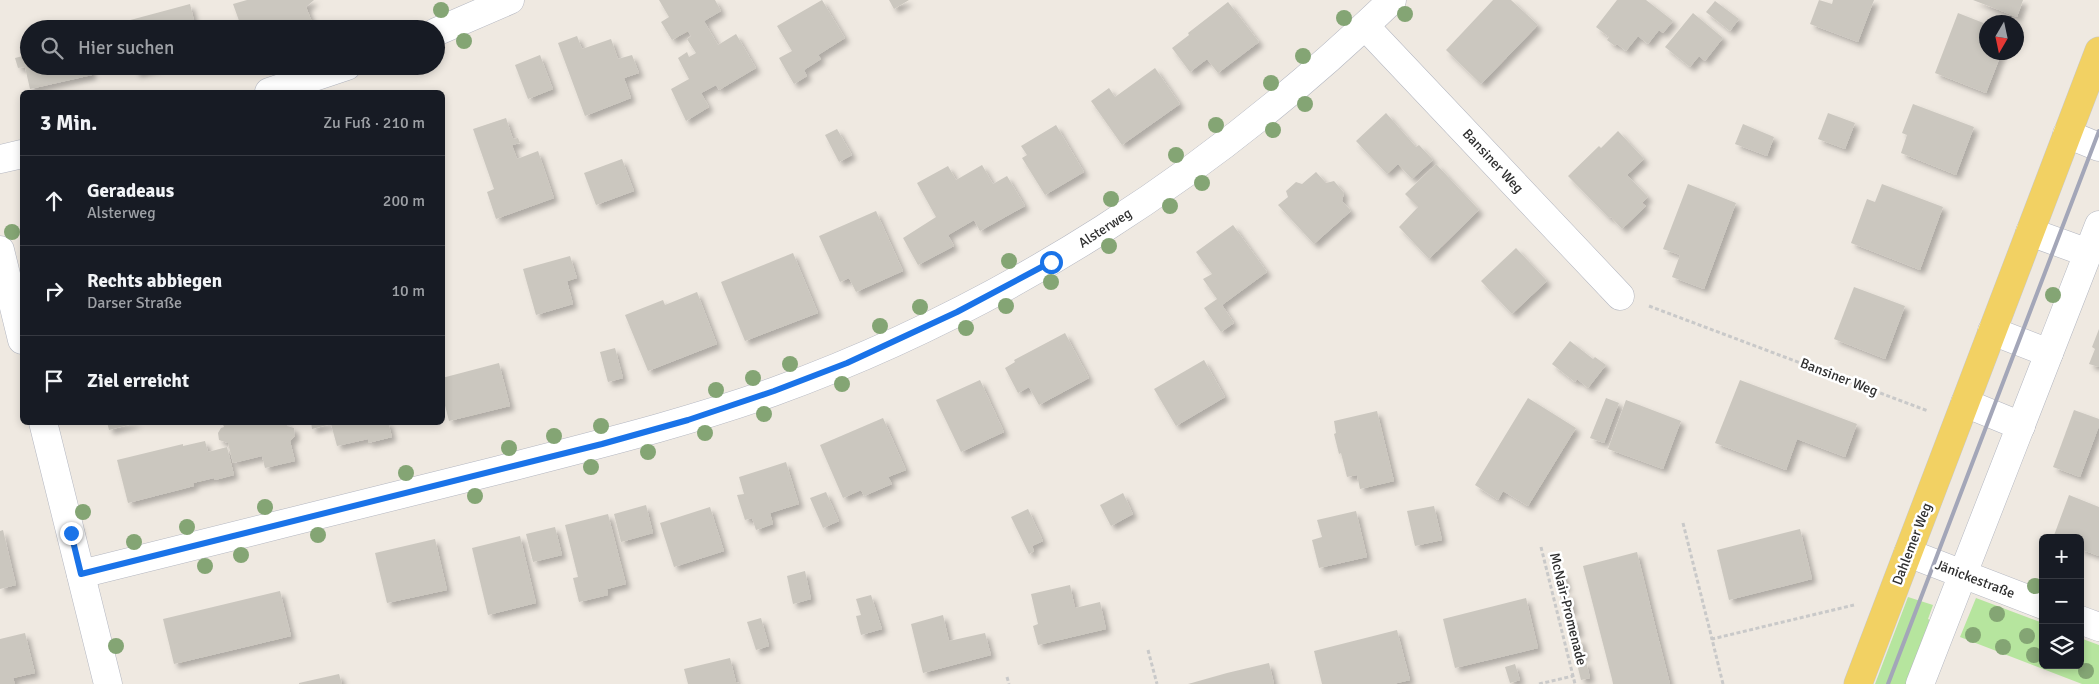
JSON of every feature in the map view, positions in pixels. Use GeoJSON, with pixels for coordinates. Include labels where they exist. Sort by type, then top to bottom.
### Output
{"type":"FeatureCollection","features":[{"type":"Feature","properties":{"kind":"main road","name":"Dahlemer Weg"},"geometry":{"type":"LineString","coordinates":[[1858,684],[2067,134],[2094,81],[2099,51]]}},
{"type":"Feature","properties":{"kind":"street"},"geometry":{"type":"LineString","coordinates":[[445,28],[510,0]]}},
{"type":"Feature","properties":{"kind":"street","name":"Alsterweg"},"geometry":{"type":"LineString","coordinates":[[81,574],[663,428],[774,391],[847,363],[957,312],[1057,258],[1136,208],[1248,128],[1392,0]]}},
{"type":"Feature","properties":{"kind":"street","name":"Bansiner Weg"},"geometry":{"type":"LineString","coordinates":[[1365,26],[1620,296]]}},
{"type":"Feature","properties":{"kind":"street"},"geometry":{"type":"LineString","coordinates":[[275,90],[320,75]]}},
{"type":"Feature","properties":{"kind":"street"},"geometry":{"type":"LineString","coordinates":[[2067,134],[2099,147]]}},
{"type":"Feature","properties":{"kind":"street"},"geometry":{"type":"LineString","coordinates":[[0,159],[20,154]]}},
{"type":"Feature","properties":{"kind":"street"},"geometry":{"type":"LineString","coordinates":[[1920,684],[2099,225]]}},
{"type":"Feature","properties":{"kind":"street"},"geometry":{"type":"LineString","coordinates":[[2030,232],[2088,253]]}},
{"type":"Feature","properties":{"kind":"street"},"geometry":{"type":"LineString","coordinates":[[0,250],[20,332]]}},
{"type":"Feature","properties":{"kind":"street"},"geometry":{"type":"LineString","coordinates":[[1992,331],[2049,353]]}},
{"type":"Feature","properties":{"kind":"street"},"geometry":{"type":"LineString","coordinates":[[1965,403],[2022,426]]}},
{"type":"Feature","properties":{"kind":"street"},"geometry":{"type":"LineString","coordinates":[[44,425],[108,684]]}},
{"type":"Feature","properties":{"kind":"street","name":"Jänickestraße"},"geometry":{"type":"LineString","coordinates":[[1908,553],[2039,603]]}},
{"type":"Feature","properties":{"kind":"street"},"geometry":{"type":"LineString","coordinates":[[2084,621],[2099,627]]}},
{"type":"Feature","properties":{"kind":"path","name":"Bansiner Weg"},"geometry":{"type":"LineString","coordinates":[[1660,310],[1934,413]]}},
{"type":"Feature","properties":{"kind":"path"},"geometry":{"type":"LineString","coordinates":[[1683,523],[1723,684]]}},
{"type":"Feature","properties":{"kind":"path","name":"McNair-Promenade"},"geometry":{"type":"LineString","coordinates":[[1541,547],[1575,684]]}},
{"type":"Feature","properties":{"kind":"path"},"geometry":{"type":"LineString","coordinates":[[1712,640],[1862,603]]}},
{"type":"Feature","properties":{"kind":"path"},"geometry":{"type":"LineString","coordinates":[[1148,650],[1157,684]]}},
{"type":"Feature","properties":{"kind":"path","name":"McNair-Promenade"},"geometry":{"type":"LineString","coordinates":[[1539,684],[1573,676]]}},
{"type":"Feature","properties":{"kind":"path"},"geometry":{"type":"LineString","coordinates":[[1007,678],[1009,684]]}},
{"type":"Feature","properties":{"kind":"green space"},"geometry":{"type":"Polygon","coordinates":[[[1908,597],[1933,605],[1928,619],[1936,623],[1911,684],[1875,684],[1908,597]]]}},
{"type":"Feature","properties":{"kind":"green space"},"geometry":{"type":"Polygon","coordinates":[[[1976,598],[2039,622],[2039,667],[1960,637],[1976,598]]]}},
{"type":"Feature","properties":{"kind":"green space"},"geometry":{"type":"Polygon","coordinates":[[[2084,639],[2099,645],[2099,684],[2082,684],[2043,669],[2084,669],[2084,639]]]}},
{"type":"Feature","properties":{"kind":"building"},"geometry":{"type":"Polygon","coordinates":[[[247,0],[314,0],[306,7],[311,20],[239,20],[233,4],[247,0]]]}},
{"type":"Feature","properties":{"kind":"building"},"geometry":{"type":"Polygon","coordinates":[[[659,0],[715,0],[721,11],[704,21],[718,45],[736,34],[756,68],[719,90],[716,85],[701,93],[709,107],[686,121],[671,89],[689,79],[678,58],[687,52],[689,57],[696,53],[687,39],[691,36],[688,31],[672,40],[661,22],[669,17],[659,0]]]}},
{"type":"Feature","properties":{"kind":"building"},"geometry":{"type":"Polygon","coordinates":[[[822,0],[845,38],[818,55],[821,59],[804,70],[807,76],[794,84],[779,58],[792,51],[777,26],[822,0]]]}},
{"type":"Feature","properties":{"kind":"building"},"geometry":{"type":"Polygon","coordinates":[[[889,0],[909,0],[894,9],[889,0]]]}},
{"type":"Feature","properties":{"kind":"building"},"geometry":{"type":"Polygon","coordinates":[[[1493,0],[1511,0],[1538,25],[1481,84],[1446,50],[1493,0]]]}},
{"type":"Feature","properties":{"kind":"building"},"geometry":{"type":"Polygon","coordinates":[[[1617,0],[1646,0],[1673,21],[1663,33],[1659,30],[1648,44],[1638,36],[1626,51],[1617,44],[1615,46],[1607,40],[1609,37],[1596,27],[1617,0]]]}},
{"type":"Feature","properties":{"kind":"building"},"geometry":{"type":"Polygon","coordinates":[[[1819,0],[1832,4],[1833,0],[1874,0],[1858,42],[1810,24],[1819,0]]]}},
{"type":"Feature","properties":{"kind":"building"},"geometry":{"type":"Polygon","coordinates":[[[1973,0],[2023,0],[2018,15],[2012,15],[1973,0]]]}},
{"type":"Feature","properties":{"kind":"building"},"geometry":{"type":"Polygon","coordinates":[[[1715,1],[1739,19],[1730,31],[1706,12],[1715,1]]]}},
{"type":"Feature","properties":{"kind":"building"},"geometry":{"type":"Polygon","coordinates":[[[1228,2],[1259,42],[1218,73],[1207,59],[1190,72],[1172,48],[1228,2]]]}},
{"type":"Feature","properties":{"kind":"building"},"geometry":{"type":"Polygon","coordinates":[[[190,4],[194,20],[130,20],[190,4]]]}},
{"type":"Feature","properties":{"kind":"building"},"geometry":{"type":"Polygon","coordinates":[[[1693,13],[1723,38],[1705,61],[1699,56],[1690,67],[1665,47],[1693,13]]]}},
{"type":"Feature","properties":{"kind":"building"},"geometry":{"type":"Polygon","coordinates":[[[1958,13],[1979,21],[1979,60],[1999,60],[1986,93],[1935,73],[1958,13]]]}},
{"type":"Feature","properties":{"kind":"building"},"geometry":{"type":"Polygon","coordinates":[[[577,36],[582,49],[611,39],[618,59],[632,55],[639,73],[624,78],[631,98],[585,116],[558,43],[577,36]]]}},
{"type":"Feature","properties":{"kind":"building"},"geometry":{"type":"Polygon","coordinates":[[[540,55],[553,89],[528,99],[515,65],[540,55]]]}},
{"type":"Feature","properties":{"kind":"building"},"geometry":{"type":"Polygon","coordinates":[[[20,57],[20,68],[18,68],[15,58],[20,57]]]}},
{"type":"Feature","properties":{"kind":"building"},"geometry":{"type":"Polygon","coordinates":[[[1155,68],[1180,104],[1122,145],[1091,101],[1109,88],[1115,97],[1155,68]]]}},
{"type":"Feature","properties":{"kind":"building"},"geometry":{"type":"Polygon","coordinates":[[[27,75],[92,75],[30,89],[27,75]]]}},
{"type":"Feature","properties":{"kind":"building"},"geometry":{"type":"Polygon","coordinates":[[[1913,104],[1974,127],[1956,175],[1901,153],[1907,135],[1902,133],[1913,104]]]}},
{"type":"Feature","properties":{"kind":"building"},"geometry":{"type":"Polygon","coordinates":[[[1386,113],[1416,147],[1419,145],[1433,160],[1412,179],[1398,164],[1387,174],[1356,141],[1386,113]]]}},
{"type":"Feature","properties":{"kind":"building"},"geometry":{"type":"Polygon","coordinates":[[[1828,113],[1855,123],[1845,149],[1818,139],[1828,113]]]}},
{"type":"Feature","properties":{"kind":"building"},"geometry":{"type":"Polygon","coordinates":[[[506,118],[513,139],[518,138],[520,143],[512,145],[517,159],[538,151],[554,198],[496,219],[487,192],[494,189],[473,129],[506,118]]]}},
{"type":"Feature","properties":{"kind":"building"},"geometry":{"type":"Polygon","coordinates":[[[1743,124],[1774,137],[1767,156],[1735,144],[1743,124]]]}},
{"type":"Feature","properties":{"kind":"building"},"geometry":{"type":"Polygon","coordinates":[[[1056,125],[1084,172],[1045,195],[1022,158],[1027,155],[1021,146],[1056,125]]]}},
{"type":"Feature","properties":{"kind":"building"},"geometry":{"type":"Polygon","coordinates":[[[837,129],[852,155],[839,162],[825,135],[837,129]]]}},
{"type":"Feature","properties":{"kind":"building"},"geometry":{"type":"Polygon","coordinates":[[[1618,131],[1644,159],[1627,175],[1648,197],[1642,203],[1646,206],[1622,229],[1568,176],[1599,146],[1601,148],[1618,131]]]}},
{"type":"Feature","properties":{"kind":"building"},"geometry":{"type":"Polygon","coordinates":[[[622,159],[634,191],[596,205],[584,173],[622,159]]]}},
{"type":"Feature","properties":{"kind":"building"},"geometry":{"type":"Polygon","coordinates":[[[1436,164],[1479,210],[1429,259],[1399,227],[1418,207],[1405,194],[1436,164]]]}},
{"type":"Feature","properties":{"kind":"building"},"geometry":{"type":"Polygon","coordinates":[[[982,165],[993,184],[1007,176],[1025,206],[980,231],[974,220],[948,235],[954,246],[918,265],[903,238],[936,217],[917,183],[948,166],[956,180],[982,165]]]}},
{"type":"Feature","properties":{"kind":"building"},"geometry":{"type":"Polygon","coordinates":[[[1316,172],[1326,183],[1334,181],[1344,193],[1342,201],[1351,211],[1314,244],[1278,205],[1288,197],[1286,191],[1296,182],[1302,184],[1316,172]]]}},
{"type":"Feature","properties":{"kind":"building"},"geometry":{"type":"Polygon","coordinates":[[[1688,184],[1736,203],[1704,289],[1672,277],[1680,255],[1663,249],[1688,184]]]}},
{"type":"Feature","properties":{"kind":"building"},"geometry":{"type":"Polygon","coordinates":[[[1882,184],[1943,207],[1920,270],[1851,243],[1867,199],[1875,202],[1882,184]]]}},
{"type":"Feature","properties":{"kind":"building"},"geometry":{"type":"Polygon","coordinates":[[[876,211],[903,271],[856,292],[849,278],[840,282],[819,236],[876,211]]]}},
{"type":"Feature","properties":{"kind":"building"},"geometry":{"type":"Polygon","coordinates":[[[1233,225],[1267,272],[1222,305],[1234,323],[1221,332],[1204,308],[1217,299],[1203,279],[1212,274],[1196,252],[1233,225]]]}},
{"type":"Feature","properties":{"kind":"building"},"geometry":{"type":"Polygon","coordinates":[[[1516,248],[1547,281],[1512,314],[1481,281],[1516,248]]]}},
{"type":"Feature","properties":{"kind":"building"},"geometry":{"type":"Polygon","coordinates":[[[793,253],[818,313],[745,341],[721,282],[793,253]]]}},
{"type":"Feature","properties":{"kind":"building"},"geometry":{"type":"Polygon","coordinates":[[[570,256],[577,278],[567,281],[573,304],[536,315],[523,269],[570,256]]]}},
{"type":"Feature","properties":{"kind":"building"},"geometry":{"type":"Polygon","coordinates":[[[1854,287],[1905,306],[1885,359],[1834,339],[1854,287]]]}},
{"type":"Feature","properties":{"kind":"building"},"geometry":{"type":"Polygon","coordinates":[[[697,292],[717,344],[648,371],[625,315],[663,300],[665,305],[697,292]]]}},
{"type":"Feature","properties":{"kind":"building"},"geometry":{"type":"Polygon","coordinates":[[[2099,329],[2099,367],[2089,364],[2095,349],[2092,347],[2099,329]]]}},
{"type":"Feature","properties":{"kind":"building"},"geometry":{"type":"Polygon","coordinates":[[[1065,333],[1089,378],[1039,405],[1029,387],[1018,393],[1005,368],[1015,362],[1014,360],[1065,333]]]}},
{"type":"Feature","properties":{"kind":"building"},"geometry":{"type":"Polygon","coordinates":[[[1570,341],[1593,359],[1595,357],[1606,365],[1588,388],[1577,379],[1575,382],[1552,364],[1570,341]]]}},
{"type":"Feature","properties":{"kind":"building"},"geometry":{"type":"Polygon","coordinates":[[[615,348],[623,378],[608,382],[600,352],[615,348]]]}},
{"type":"Feature","properties":{"kind":"building"},"geometry":{"type":"Polygon","coordinates":[[[1204,360],[1225,397],[1176,426],[1154,389],[1204,360]]]}},
{"type":"Feature","properties":{"kind":"building"},"geometry":{"type":"Polygon","coordinates":[[[499,363],[510,406],[449,421],[445,406],[445,377],[499,363]]]}},
{"type":"Feature","properties":{"kind":"building"},"geometry":{"type":"Polygon","coordinates":[[[980,380],[1004,432],[961,452],[936,400],[980,380]]]}},
{"type":"Feature","properties":{"kind":"building"},"geometry":{"type":"Polygon","coordinates":[[[1740,380],[1857,424],[1845,457],[1797,439],[1786,470],[1715,443],[1740,380]]]}},
{"type":"Feature","properties":{"kind":"building"},"geometry":{"type":"Polygon","coordinates":[[[1528,398],[1576,428],[1528,506],[1503,491],[1498,500],[1475,485],[1528,398]]]}},
{"type":"Feature","properties":{"kind":"building"},"geometry":{"type":"Polygon","coordinates":[[[1606,398],[1619,403],[1604,443],[1590,438],[1606,398]]]}},
{"type":"Feature","properties":{"kind":"building"},"geometry":{"type":"Polygon","coordinates":[[[1626,400],[1681,421],[1663,469],[1608,449],[1626,400]]]}},
{"type":"Feature","properties":{"kind":"building"},"geometry":{"type":"Polygon","coordinates":[[[2074,410],[2099,419],[2099,426],[2080,477],[2053,467],[2074,410]]]}},
{"type":"Feature","properties":{"kind":"building"},"geometry":{"type":"Polygon","coordinates":[[[1377,411],[1394,481],[1360,489],[1357,475],[1347,477],[1334,434],[1336,433],[1334,421],[1377,411]]]}},
{"type":"Feature","properties":{"kind":"building"},"geometry":{"type":"Polygon","coordinates":[[[883,418],[906,470],[888,477],[892,484],[864,496],[861,490],[843,498],[820,445],[883,418]]]}},
{"type":"Feature","properties":{"kind":"building"},"geometry":{"type":"Polygon","coordinates":[[[108,425],[128,425],[109,430],[108,425]]]}},
{"type":"Feature","properties":{"kind":"building"},"geometry":{"type":"Polygon","coordinates":[[[223,425],[287,425],[294,428],[295,436],[290,441],[295,461],[265,468],[262,456],[233,463],[228,443],[219,440],[218,433],[224,427],[223,425]]]}},
{"type":"Feature","properties":{"kind":"building"},"geometry":{"type":"Polygon","coordinates":[[[311,425],[327,425],[312,429],[311,425]]]}},
{"type":"Feature","properties":{"kind":"building"},"geometry":{"type":"Polygon","coordinates":[[[331,425],[389,425],[392,437],[368,443],[368,439],[337,446],[331,425]]]}},
{"type":"Feature","properties":{"kind":"building"},"geometry":{"type":"Polygon","coordinates":[[[205,441],[208,452],[227,447],[234,475],[193,483],[194,486],[128,503],[117,460],[183,444],[183,446],[205,441]]]}},
{"type":"Feature","properties":{"kind":"building"},"geometry":{"type":"Polygon","coordinates":[[[786,462],[799,504],[770,513],[773,524],[756,530],[752,518],[745,520],[737,495],[744,494],[739,477],[786,462]]]}},
{"type":"Feature","properties":{"kind":"building"},"geometry":{"type":"Polygon","coordinates":[[[826,492],[839,521],[823,528],[810,498],[826,492]]]}},
{"type":"Feature","properties":{"kind":"building"},"geometry":{"type":"Polygon","coordinates":[[[1123,493],[1133,514],[1111,526],[1100,505],[1123,493]]]}},
{"type":"Feature","properties":{"kind":"building"},"geometry":{"type":"Polygon","coordinates":[[[2069,495],[2099,507],[2099,556],[2084,550],[2084,534],[2054,534],[2069,495]]]}},
{"type":"Feature","properties":{"kind":"building"},"geometry":{"type":"Polygon","coordinates":[[[646,505],[653,533],[621,542],[614,514],[646,505]]]}},
{"type":"Feature","properties":{"kind":"building"},"geometry":{"type":"Polygon","coordinates":[[[1434,506],[1442,540],[1415,546],[1407,511],[1434,506]]]}},
{"type":"Feature","properties":{"kind":"building"},"geometry":{"type":"Polygon","coordinates":[[[710,507],[724,551],[674,567],[660,523],[710,507]]]}},
{"type":"Feature","properties":{"kind":"building"},"geometry":{"type":"Polygon","coordinates":[[[1028,509],[1043,541],[1032,546],[1034,551],[1029,554],[1011,517],[1028,509]]]}},
{"type":"Feature","properties":{"kind":"building"},"geometry":{"type":"Polygon","coordinates":[[[1356,511],[1367,557],[1319,568],[1312,540],[1322,537],[1317,520],[1356,511]]]}},
{"type":"Feature","properties":{"kind":"building"},"geometry":{"type":"Polygon","coordinates":[[[608,514],[626,584],[607,589],[608,595],[579,602],[573,578],[578,577],[565,525],[608,514]]]}},
{"type":"Feature","properties":{"kind":"building"},"geometry":{"type":"Polygon","coordinates":[[[555,527],[562,555],[533,562],[526,534],[555,527]]]}},
{"type":"Feature","properties":{"kind":"building"},"geometry":{"type":"Polygon","coordinates":[[[1800,529],[1812,579],[1729,600],[1717,550],[1800,529]]]}},
{"type":"Feature","properties":{"kind":"building"},"geometry":{"type":"Polygon","coordinates":[[[3,530],[16,585],[0,589],[0,531],[3,530]]]}},
{"type":"Feature","properties":{"kind":"building"},"geometry":{"type":"Polygon","coordinates":[[[520,536],[536,603],[488,615],[472,548],[520,536]]]}},
{"type":"Feature","properties":{"kind":"building"},"geometry":{"type":"Polygon","coordinates":[[[435,539],[447,590],[387,603],[375,553],[435,539]]]}},
{"type":"Feature","properties":{"kind":"building"},"geometry":{"type":"Polygon","coordinates":[[[1637,552],[1670,684],[1613,684],[1583,566],[1637,552]]]}},
{"type":"Feature","properties":{"kind":"building"},"geometry":{"type":"Polygon","coordinates":[[[805,571],[811,599],[793,604],[787,576],[805,571]]]}},
{"type":"Feature","properties":{"kind":"building"},"geometry":{"type":"Polygon","coordinates":[[[1563,572],[1567,588],[1559,590],[1554,574],[1563,572]]]}},
{"type":"Feature","properties":{"kind":"building"},"geometry":{"type":"Polygon","coordinates":[[[1070,585],[1075,608],[1100,602],[1106,629],[1038,645],[1033,626],[1038,624],[1031,594],[1070,585]]]}},
{"type":"Feature","properties":{"kind":"building"},"geometry":{"type":"Polygon","coordinates":[[[280,591],[291,636],[174,664],[163,619],[280,591]]]}},
{"type":"Feature","properties":{"kind":"building"},"geometry":{"type":"Polygon","coordinates":[[[1569,593],[1573,611],[1564,613],[1560,596],[1569,593]]]}},
{"type":"Feature","properties":{"kind":"building"},"geometry":{"type":"Polygon","coordinates":[[[871,595],[882,629],[861,635],[856,616],[861,615],[856,599],[871,595]]]}},
{"type":"Feature","properties":{"kind":"building"},"geometry":{"type":"Polygon","coordinates":[[[1526,598],[1538,648],[1455,668],[1443,619],[1526,598]]]}},
{"type":"Feature","properties":{"kind":"building"},"geometry":{"type":"Polygon","coordinates":[[[943,615],[949,641],[985,633],[991,655],[923,673],[911,624],[943,615]]]}},
{"type":"Feature","properties":{"kind":"building"},"geometry":{"type":"Polygon","coordinates":[[[1575,616],[1579,633],[1570,635],[1566,619],[1575,616]]]}},
{"type":"Feature","properties":{"kind":"building"},"geometry":{"type":"Polygon","coordinates":[[[761,618],[769,646],[756,650],[747,622],[761,618]]]}},
{"type":"Feature","properties":{"kind":"building"},"geometry":{"type":"Polygon","coordinates":[[[1397,630],[1410,680],[1393,684],[1322,684],[1314,651],[1397,630]]]}},
{"type":"Feature","properties":{"kind":"building"},"geometry":{"type":"Polygon","coordinates":[[[25,633],[35,673],[13,678],[15,684],[0,684],[0,639],[25,633]]]}},
{"type":"Feature","properties":{"kind":"building"},"geometry":{"type":"Polygon","coordinates":[[[1580,638],[1585,656],[1576,658],[1571,641],[1580,638]]]}},
{"type":"Feature","properties":{"kind":"building"},"geometry":{"type":"Polygon","coordinates":[[[730,658],[736,682],[742,684],[688,684],[684,669],[730,658]]]}},
{"type":"Feature","properties":{"kind":"building"},"geometry":{"type":"Polygon","coordinates":[[[1586,661],[1590,678],[1581,680],[1577,664],[1586,661]]]}},
{"type":"Feature","properties":{"kind":"building"},"geometry":{"type":"Polygon","coordinates":[[[1269,663],[1274,684],[1188,684],[1227,673],[1269,663]]]}},
{"type":"Feature","properties":{"kind":"building"},"geometry":{"type":"Polygon","coordinates":[[[1515,664],[1520,680],[1510,683],[1505,667],[1515,664]]]}},
{"type":"Feature","properties":{"kind":"building"},"geometry":{"type":"Polygon","coordinates":[[[339,674],[342,684],[299,684],[299,683],[339,674]]]}},
{"type":"Feature","properties":{"kind":"railway"},"geometry":{"type":"LineString","coordinates":[[1888,684],[2099,131]]}},
{"type":"Feature","properties":{"kind":"route"},"geometry":{"type":"LineString","coordinates":[[71,533],[81,574],[663,428],[774,391],[847,363],[957,312],[1051,262]]}}]}
